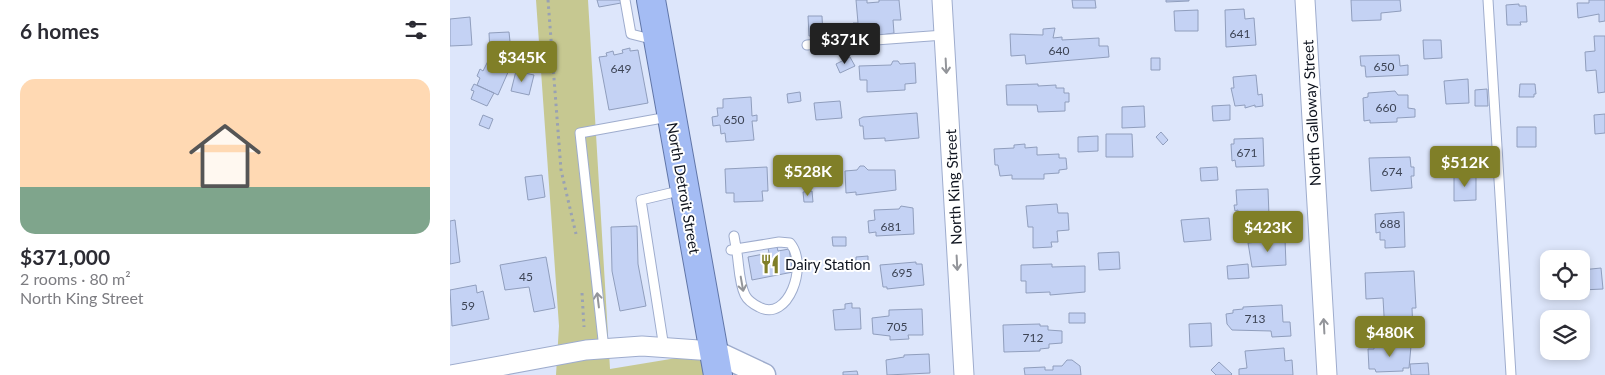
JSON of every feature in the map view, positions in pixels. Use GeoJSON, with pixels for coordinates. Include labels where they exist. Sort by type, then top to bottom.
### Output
{"type":"FeatureCollection","features":[{"type":"Feature","properties":{"kind":"highway","name":"North Detroit Street"},"geometry":{"type":"LineString","coordinates":[[651,0],[715,363]]}},
{"type":"Feature","properties":{"kind":"street","name":"North King Street"},"geometry":{"type":"LineString","coordinates":[[942,0],[964,375]]}},
{"type":"Feature","properties":{"kind":"street","name":"North Galloway Street"},"geometry":{"type":"LineString","coordinates":[[1305,0],[1327,375]]}},
{"type":"Feature","properties":{"kind":"street"},"geometry":{"type":"LineString","coordinates":[[451,375],[586,350],[642,346],[664,348],[764,375]]}},
{"type":"Feature","properties":{"kind":"lane"},"geometry":{"type":"LineString","coordinates":[[625,0],[631,34],[658,40]]}},
{"type":"Feature","properties":{"kind":"lane"},"geometry":{"type":"LineString","coordinates":[[1488,0],[1511,375]]}},
{"type":"Feature","properties":{"kind":"lane"},"geometry":{"type":"LineString","coordinates":[[807,45],[944,35]]}},
{"type":"Feature","properties":{"kind":"lane"},"geometry":{"type":"LineString","coordinates":[[604,349],[580,133],[672,116]]}},
{"type":"Feature","properties":{"kind":"lane"},"geometry":{"type":"LineString","coordinates":[[664,348],[641,200],[684,190]]}},
{"type":"Feature","properties":{"kind":"lane"},"geometry":{"type":"LineString","coordinates":[[734,236],[734,249],[744,293],[750,302],[763,309],[776,309],[784,303],[799,270],[795,249],[790,243],[779,242],[734,249]]}},
{"type":"Feature","properties":{"kind":"path"},"geometry":{"type":"LineString","coordinates":[[548,0],[561,170],[578,242]]}},
{"type":"Feature","properties":{"kind":"path"},"geometry":{"type":"LineString","coordinates":[[582,289],[584,327]]}},
{"type":"Feature","properties":{"kind":"green space"},"geometry":{"type":"Polygon","coordinates":[[[536,0],[588,0],[610,369],[713,352],[718,375],[556,375],[559,326],[536,0]]]}},
{"type":"Feature","properties":{"kind":"building"},"geometry":{"type":"Polygon","coordinates":[[[597,0],[620,0],[621,3],[599,7],[597,0]]]}},
{"type":"Feature","properties":{"kind":"building"},"geometry":{"type":"Polygon","coordinates":[[[856,0],[867,0],[867,3],[879,2],[879,0],[899,0],[901,20],[893,20],[894,33],[855,39],[853,23],[858,23],[856,0]]]}},
{"type":"Feature","properties":{"kind":"building"},"geometry":{"type":"Polygon","coordinates":[[[1072,0],[1095,0],[1096,8],[1073,8],[1072,0]]]}},
{"type":"Feature","properties":{"kind":"building"},"geometry":{"type":"Polygon","coordinates":[[[1166,0],[1189,0],[1189,1],[1166,2],[1166,0]]]}},
{"type":"Feature","properties":{"kind":"building"},"geometry":{"type":"Polygon","coordinates":[[[1351,0],[1400,0],[1401,11],[1381,13],[1381,20],[1352,21],[1351,0]]]}},
{"type":"Feature","properties":{"kind":"building"},"geometry":{"type":"Polygon","coordinates":[[[1589,0],[1605,0],[1605,21],[1599,22],[1599,14],[1578,18],[1577,3],[1589,3],[1589,0]]]}},
{"type":"Feature","properties":{"kind":"building"},"geometry":{"type":"Polygon","coordinates":[[[1519,4],[1519,6],[1526,6],[1527,22],[1520,22],[1521,25],[1507,25],[1506,5],[1519,4]]]}},
{"type":"Feature","properties":{"kind":"building"},"geometry":{"type":"Polygon","coordinates":[[[1244,9],[1245,19],[1254,18],[1256,45],[1226,47],[1225,10],[1244,9]]]}},
{"type":"Feature","properties":{"kind":"building"},"geometry":{"type":"Polygon","coordinates":[[[1198,10],[1198,31],[1175,31],[1174,11],[1198,10]]]}},
{"type":"Feature","properties":{"kind":"building"},"geometry":{"type":"Polygon","coordinates":[[[808,16],[822,16],[823,36],[809,36],[808,16]]]}},
{"type":"Feature","properties":{"kind":"building"},"geometry":{"type":"Polygon","coordinates":[[[470,17],[472,45],[450,46],[450,19],[470,17]]]}},
{"type":"Feature","properties":{"kind":"building"},"geometry":{"type":"Polygon","coordinates":[[[1055,28],[1053,38],[1062,37],[1062,40],[1099,38],[1099,46],[1108,46],[1109,57],[1026,64],[1025,55],[1011,56],[1010,34],[1043,35],[1043,29],[1055,28]]]}},
{"type":"Feature","properties":{"kind":"building"},"geometry":{"type":"Polygon","coordinates":[[[509,32],[511,51],[490,52],[489,33],[509,32]]]}},
{"type":"Feature","properties":{"kind":"building"},"geometry":{"type":"Polygon","coordinates":[[[1594,36],[1605,36],[1605,92],[1598,93],[1596,70],[1586,71],[1585,52],[1595,51],[1594,36]]]}},
{"type":"Feature","properties":{"kind":"building"},"geometry":{"type":"Polygon","coordinates":[[[1423,40],[1441,40],[1442,58],[1424,59],[1423,40]]]}},
{"type":"Feature","properties":{"kind":"building"},"geometry":{"type":"Polygon","coordinates":[[[630,48],[630,51],[638,50],[648,103],[609,110],[599,57],[607,56],[606,53],[613,51],[614,55],[623,53],[622,50],[630,48]]]}},
{"type":"Feature","properties":{"kind":"building"},"geometry":{"type":"Polygon","coordinates":[[[1399,55],[1400,66],[1408,65],[1408,75],[1366,77],[1365,66],[1361,66],[1360,56],[1399,55]]]}},
{"type":"Feature","properties":{"kind":"building"},"geometry":{"type":"Polygon","coordinates":[[[850,57],[855,66],[840,73],[836,64],[850,57]]]}},
{"type":"Feature","properties":{"kind":"building"},"geometry":{"type":"Polygon","coordinates":[[[1151,58],[1160,58],[1160,70],[1151,70],[1151,58]]]}},
{"type":"Feature","properties":{"kind":"building"},"geometry":{"type":"Polygon","coordinates":[[[488,61],[509,70],[498,95],[477,85],[480,78],[477,76],[480,69],[483,71],[488,61]]]}},
{"type":"Feature","properties":{"kind":"building"},"geometry":{"type":"Polygon","coordinates":[[[893,61],[898,61],[900,64],[915,63],[916,83],[905,84],[905,90],[867,92],[867,80],[860,80],[859,66],[891,65],[893,61]]]}},
{"type":"Feature","properties":{"kind":"building"},"geometry":{"type":"Polygon","coordinates":[[[516,71],[534,75],[529,95],[511,91],[516,71]]]}},
{"type":"Feature","properties":{"kind":"building"},"geometry":{"type":"Polygon","coordinates":[[[1256,75],[1258,95],[1262,94],[1263,106],[1255,107],[1255,105],[1245,108],[1245,105],[1235,106],[1231,88],[1234,88],[1233,77],[1256,75]]]}},
{"type":"Feature","properties":{"kind":"building"},"geometry":{"type":"Polygon","coordinates":[[[1468,79],[1469,103],[1446,104],[1444,81],[1468,79]]]}},
{"type":"Feature","properties":{"kind":"building"},"geometry":{"type":"Polygon","coordinates":[[[474,84],[494,93],[487,106],[471,99],[474,91],[471,90],[474,84]]]}},
{"type":"Feature","properties":{"kind":"building"},"geometry":{"type":"Polygon","coordinates":[[[1038,84],[1038,86],[1056,85],[1056,88],[1064,88],[1064,93],[1069,93],[1069,102],[1065,102],[1065,111],[1038,112],[1037,105],[1007,105],[1006,85],[1038,84]]]}},
{"type":"Feature","properties":{"kind":"building"},"geometry":{"type":"Polygon","coordinates":[[[1520,84],[1535,84],[1536,94],[1534,94],[1534,97],[1519,97],[1520,84]]]}},
{"type":"Feature","properties":{"kind":"building"},"geometry":{"type":"Polygon","coordinates":[[[1487,89],[1488,106],[1475,106],[1475,90],[1487,89]]]}},
{"type":"Feature","properties":{"kind":"building"},"geometry":{"type":"Polygon","coordinates":[[[1395,91],[1398,95],[1408,95],[1408,108],[1415,109],[1415,117],[1397,118],[1397,122],[1370,123],[1370,120],[1364,121],[1363,98],[1368,97],[1368,93],[1395,91]]]}},
{"type":"Feature","properties":{"kind":"building"},"geometry":{"type":"Polygon","coordinates":[[[800,92],[801,101],[788,103],[787,94],[800,92]]]}},
{"type":"Feature","properties":{"kind":"building"},"geometry":{"type":"Polygon","coordinates":[[[751,97],[752,116],[757,115],[757,121],[752,121],[754,140],[726,142],[725,133],[721,134],[720,125],[713,126],[712,117],[718,116],[717,108],[723,108],[723,99],[751,97]]]}},
{"type":"Feature","properties":{"kind":"building"},"geometry":{"type":"Polygon","coordinates":[[[840,101],[842,118],[816,120],[814,103],[840,101]]]}},
{"type":"Feature","properties":{"kind":"building"},"geometry":{"type":"Polygon","coordinates":[[[1230,105],[1230,120],[1213,121],[1212,106],[1230,105]]]}},
{"type":"Feature","properties":{"kind":"building"},"geometry":{"type":"Polygon","coordinates":[[[1144,106],[1145,127],[1122,128],[1122,107],[1144,106]]]}},
{"type":"Feature","properties":{"kind":"building"},"geometry":{"type":"Polygon","coordinates":[[[917,113],[919,138],[885,141],[885,138],[864,139],[863,126],[860,126],[859,119],[863,117],[917,113]]]}},
{"type":"Feature","properties":{"kind":"building"},"geometry":{"type":"Polygon","coordinates":[[[1605,114],[1605,133],[1595,134],[1594,115],[1605,114]]]}},
{"type":"Feature","properties":{"kind":"building"},"geometry":{"type":"Polygon","coordinates":[[[483,115],[493,119],[489,129],[479,125],[483,115]]]}},
{"type":"Feature","properties":{"kind":"building"},"geometry":{"type":"Polygon","coordinates":[[[1517,127],[1536,127],[1536,147],[1517,147],[1517,127]]]}},
{"type":"Feature","properties":{"kind":"building"},"geometry":{"type":"Polygon","coordinates":[[[1161,132],[1168,140],[1163,145],[1156,137],[1161,132]]]}},
{"type":"Feature","properties":{"kind":"building"},"geometry":{"type":"Polygon","coordinates":[[[1106,134],[1132,134],[1133,157],[1106,157],[1106,134]]]}},
{"type":"Feature","properties":{"kind":"building"},"geometry":{"type":"Polygon","coordinates":[[[1098,136],[1098,151],[1078,152],[1078,137],[1098,136]]]}},
{"type":"Feature","properties":{"kind":"building"},"geometry":{"type":"Polygon","coordinates":[[[1263,138],[1264,166],[1236,167],[1235,160],[1232,161],[1231,144],[1234,144],[1234,139],[1263,138]]]}},
{"type":"Feature","properties":{"kind":"building"},"geometry":{"type":"Polygon","coordinates":[[[1025,144],[1025,148],[1037,147],[1037,155],[1059,154],[1059,158],[1066,158],[1067,169],[1059,170],[1059,173],[1044,174],[1044,179],[1012,179],[1012,175],[1000,176],[998,165],[995,165],[994,149],[1014,148],[1014,145],[1025,144]]]}},
{"type":"Feature","properties":{"kind":"building"},"geometry":{"type":"Polygon","coordinates":[[[1410,157],[1411,167],[1414,167],[1414,176],[1411,176],[1412,188],[1371,191],[1369,158],[1410,157]]]}},
{"type":"Feature","properties":{"kind":"building"},"geometry":{"type":"Polygon","coordinates":[[[860,166],[864,166],[868,170],[895,170],[896,190],[856,195],[856,192],[846,193],[845,171],[857,170],[860,166]]]}},
{"type":"Feature","properties":{"kind":"building"},"geometry":{"type":"Polygon","coordinates":[[[767,167],[768,191],[762,191],[763,201],[734,202],[734,193],[726,193],[725,169],[767,167]]]}},
{"type":"Feature","properties":{"kind":"building"},"geometry":{"type":"Polygon","coordinates":[[[1217,167],[1218,180],[1201,181],[1200,168],[1217,167]]]}},
{"type":"Feature","properties":{"kind":"building"},"geometry":{"type":"Polygon","coordinates":[[[542,175],[545,197],[528,200],[525,177],[542,175]]]}},
{"type":"Feature","properties":{"kind":"building"},"geometry":{"type":"Polygon","coordinates":[[[1454,175],[1476,175],[1476,200],[1454,201],[1454,175]]]}},
{"type":"Feature","properties":{"kind":"building"},"geometry":{"type":"Polygon","coordinates":[[[1268,189],[1269,216],[1238,218],[1238,210],[1235,211],[1234,205],[1237,205],[1236,190],[1268,189]]]}},
{"type":"Feature","properties":{"kind":"building"},"geometry":{"type":"Polygon","coordinates":[[[812,191],[813,202],[804,202],[803,192],[812,191]]]}},
{"type":"Feature","properties":{"kind":"building"},"geometry":{"type":"Polygon","coordinates":[[[1057,204],[1058,213],[1068,213],[1069,230],[1057,231],[1058,242],[1051,242],[1052,247],[1033,248],[1033,227],[1028,227],[1026,206],[1057,204]]]}},
{"type":"Feature","properties":{"kind":"building"},"geometry":{"type":"Polygon","coordinates":[[[901,206],[913,208],[914,234],[876,236],[876,232],[869,233],[868,221],[875,220],[874,210],[899,209],[901,206]]]}},
{"type":"Feature","properties":{"kind":"building"},"geometry":{"type":"Polygon","coordinates":[[[1404,212],[1405,247],[1385,248],[1385,240],[1380,240],[1380,232],[1376,233],[1375,214],[1404,212]]]}},
{"type":"Feature","properties":{"kind":"building"},"geometry":{"type":"Polygon","coordinates":[[[1209,218],[1211,240],[1184,242],[1181,220],[1209,218]]]}},
{"type":"Feature","properties":{"kind":"building"},"geometry":{"type":"Polygon","coordinates":[[[455,220],[460,262],[450,264],[450,221],[455,220]]]}},
{"type":"Feature","properties":{"kind":"building"},"geometry":{"type":"Polygon","coordinates":[[[637,226],[638,264],[646,306],[620,311],[612,271],[611,227],[637,226]]]}},
{"type":"Feature","properties":{"kind":"building"},"geometry":{"type":"Polygon","coordinates":[[[832,237],[846,237],[846,246],[833,246],[832,237]]]}},
{"type":"Feature","properties":{"kind":"building"},"geometry":{"type":"Polygon","coordinates":[[[1285,239],[1286,265],[1252,267],[1248,243],[1285,239]]]}},
{"type":"Feature","properties":{"kind":"building","name":"Dairy Station"},"geometry":{"type":"Polygon","coordinates":[[[777,247],[778,251],[789,249],[793,272],[752,280],[748,257],[769,253],[768,248],[777,247]]]}},
{"type":"Feature","properties":{"kind":"building"},"geometry":{"type":"Polygon","coordinates":[[[1119,252],[1120,269],[1099,270],[1098,253],[1119,252]]]}},
{"type":"Feature","properties":{"kind":"building"},"geometry":{"type":"Polygon","coordinates":[[[868,256],[868,264],[856,264],[856,257],[868,256]]]}},
{"type":"Feature","properties":{"kind":"building"},"geometry":{"type":"Polygon","coordinates":[[[546,257],[555,308],[534,312],[529,287],[505,290],[500,265],[546,257]]]}},
{"type":"Feature","properties":{"kind":"building"},"geometry":{"type":"Polygon","coordinates":[[[916,262],[916,264],[922,264],[924,285],[887,289],[887,287],[883,287],[880,265],[916,262]]]}},
{"type":"Feature","properties":{"kind":"building"},"geometry":{"type":"Polygon","coordinates":[[[1052,264],[1052,267],[1085,266],[1085,292],[1050,295],[1050,292],[1026,293],[1026,281],[1021,281],[1021,265],[1052,264]]]}},
{"type":"Feature","properties":{"kind":"building"},"geometry":{"type":"Polygon","coordinates":[[[1248,264],[1249,278],[1228,279],[1227,266],[1248,264]]]}},
{"type":"Feature","properties":{"kind":"building"},"geometry":{"type":"Polygon","coordinates":[[[1601,268],[1603,289],[1590,290],[1590,269],[1601,268]]]}},
{"type":"Feature","properties":{"kind":"building"},"geometry":{"type":"Polygon","coordinates":[[[1414,271],[1416,308],[1412,308],[1413,332],[1385,333],[1383,298],[1366,299],[1365,273],[1414,271]]]}},
{"type":"Feature","properties":{"kind":"building"},"geometry":{"type":"Polygon","coordinates":[[[476,285],[477,293],[483,291],[489,319],[452,326],[450,290],[476,285]]]}},
{"type":"Feature","properties":{"kind":"building"},"geometry":{"type":"Polygon","coordinates":[[[852,303],[852,308],[860,308],[861,329],[835,330],[833,310],[845,309],[845,304],[852,303]]]}},
{"type":"Feature","properties":{"kind":"building"},"geometry":{"type":"Polygon","coordinates":[[[1282,305],[1283,322],[1290,322],[1291,336],[1272,337],[1271,331],[1232,330],[1227,324],[1226,314],[1233,313],[1233,310],[1243,309],[1243,307],[1282,305]]]}},
{"type":"Feature","properties":{"kind":"building"},"geometry":{"type":"Polygon","coordinates":[[[922,309],[923,335],[908,335],[909,339],[890,340],[890,336],[873,334],[872,318],[889,316],[889,310],[922,309]]]}},
{"type":"Feature","properties":{"kind":"building"},"geometry":{"type":"Polygon","coordinates":[[[1069,313],[1085,313],[1085,323],[1069,323],[1069,313]]]}},
{"type":"Feature","properties":{"kind":"building"},"geometry":{"type":"Polygon","coordinates":[[[1211,323],[1212,346],[1190,347],[1189,324],[1211,323]]]}},
{"type":"Feature","properties":{"kind":"building"},"geometry":{"type":"Polygon","coordinates":[[[1040,324],[1040,326],[1048,326],[1048,330],[1062,331],[1062,343],[1049,344],[1049,348],[1040,349],[1040,351],[1004,352],[1003,325],[1040,324]]]}},
{"type":"Feature","properties":{"kind":"building"},"geometry":{"type":"Polygon","coordinates":[[[1400,345],[1411,346],[1409,368],[1403,368],[1403,371],[1376,372],[1375,369],[1369,369],[1368,349],[1400,345]]]}},
{"type":"Feature","properties":{"kind":"building"},"geometry":{"type":"Polygon","coordinates":[[[1284,348],[1285,361],[1292,360],[1293,375],[1239,375],[1239,369],[1247,368],[1245,351],[1284,348]]]}},
{"type":"Feature","properties":{"kind":"building"},"geometry":{"type":"Polygon","coordinates":[[[929,354],[930,373],[887,375],[886,360],[904,357],[904,355],[929,354]]]}},
{"type":"Feature","properties":{"kind":"building"},"geometry":{"type":"Polygon","coordinates":[[[1067,360],[1072,360],[1080,366],[1081,375],[1025,375],[1024,368],[1045,367],[1045,370],[1053,370],[1053,366],[1062,366],[1067,360]]]}},
{"type":"Feature","properties":{"kind":"building"},"geometry":{"type":"Polygon","coordinates":[[[1219,362],[1231,375],[1216,375],[1211,370],[1219,362]]]}},
{"type":"Feature","properties":{"kind":"building"},"geometry":{"type":"Polygon","coordinates":[[[1428,363],[1429,375],[1411,375],[1410,364],[1428,363]]]}},
{"type":"Feature","properties":{"kind":"building"},"geometry":{"type":"Polygon","coordinates":[[[857,371],[858,375],[843,375],[843,372],[857,371]]]}},
{"type":"Feature","properties":{"kind":"place","name":"Dairy Station"},"geometry":{"type":"Point","coordinates":[770,264]}}]}
